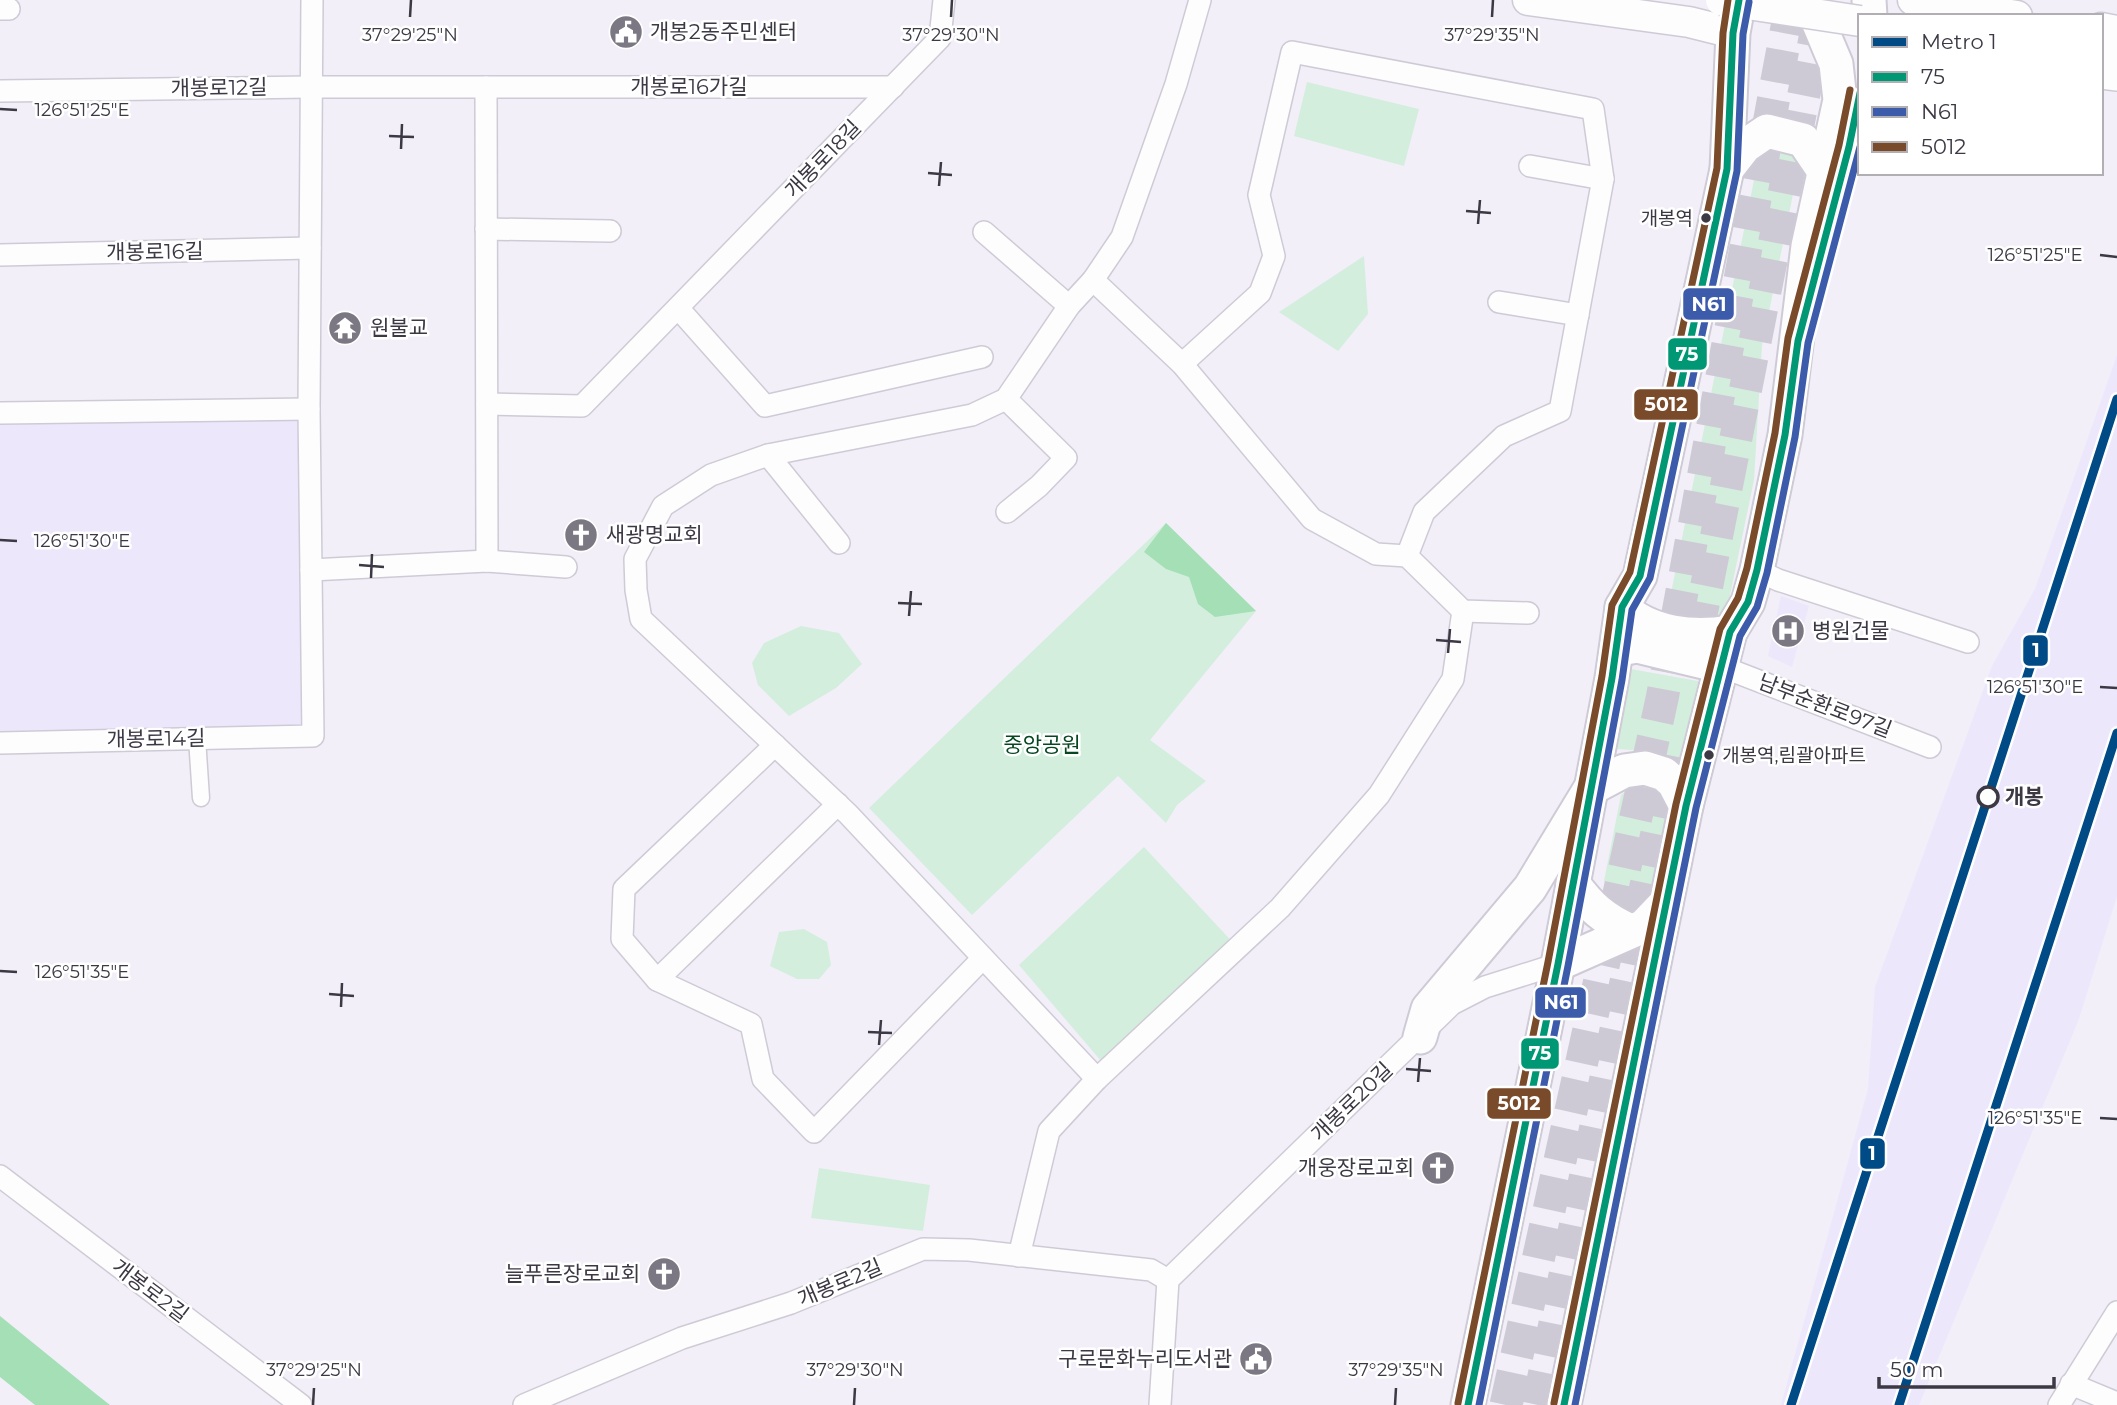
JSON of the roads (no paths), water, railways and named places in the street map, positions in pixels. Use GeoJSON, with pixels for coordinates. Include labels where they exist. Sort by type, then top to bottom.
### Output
{"type":"FeatureCollection","features":[{"type":"Feature","properties":{"kind":"main road"},"geometry":{"type":"LineString","coordinates":[[1528,0],[1689,22],[1733,33]]}},
{"type":"Feature","properties":{"kind":"main road"},"geometry":{"type":"LineString","coordinates":[[1721,0],[1858,21]]}},
{"type":"Feature","properties":{"kind":"main road"},"geometry":{"type":"LineString","coordinates":[[1468,1405],[1558,964],[1622,607],[1640,576],[1727,169],[1733,33],[1739,0]]}},
{"type":"Feature","properties":{"kind":"main road"},"geometry":{"type":"LineString","coordinates":[[1564,1405],[1686,806],[1730,632],[1748,602],[1757,570],[1785,435],[1808,246],[1840,100],[1836,64],[1809,0]]}},
{"type":"Feature","properties":{"kind":"main road"},"geometry":{"type":"LineString","coordinates":[[1913,0],[2004,14]]}},
{"type":"Feature","properties":{"kind":"main road"},"geometry":{"type":"LineString","coordinates":[[1798,341],[1849,147],[1858,102]]}},
{"type":"Feature","properties":{"kind":"main road"},"geometry":{"type":"LineString","coordinates":[[1727,169],[1745,146],[1767,131],[1803,140],[1824,171]]}},
{"type":"Feature","properties":{"kind":"main road"},"geometry":{"type":"LineString","coordinates":[[1622,607],[1646,626],[1702,636],[1730,632]]}},
{"type":"Feature","properties":{"kind":"main road"},"geometry":{"type":"LineString","coordinates":[[1616,650],[1637,646],[1720,666]]}},
{"type":"Feature","properties":{"kind":"main road"},"geometry":{"type":"LineString","coordinates":[[1420,1037],[1428,1009],[1516,908],[1553,855],[1590,789],[1624,771],[1645,768],[1664,774],[1674,783],[1686,806]]}},
{"type":"Feature","properties":{"kind":"main road"},"geometry":{"type":"LineString","coordinates":[[1573,883],[1593,909],[1631,931]]}},
{"type":"Feature","properties":{"kind":"main road"},"geometry":{"type":"LineString","coordinates":[[1558,964],[1631,931],[1652,919],[1666,903]]}},
{"type":"Feature","properties":{"kind":"street"},"geometry":{"type":"LineString","coordinates":[[312,0],[309,409],[311,570],[487,561],[566,566]]}},
{"type":"Feature","properties":{"kind":"street","name":"개봉로18길"},"geometry":{"type":"LineString","coordinates":[[486,404],[582,406],[940,38],[944,0]]}},
{"type":"Feature","properties":{"kind":"street"},"geometry":{"type":"LineString","coordinates":[[1097,1079],[838,804],[641,619],[635,559],[663,506],[711,475],[768,455],[972,415],[1006,399],[1069,306],[1093,280],[1122,237],[1176,84],[1200,0]]}},
{"type":"Feature","properties":{"kind":"street"},"geometry":{"type":"LineString","coordinates":[[1182,364],[1260,293],[1274,256],[1259,195],[1292,52],[1593,109],[1603,179],[1560,411],[1504,436],[1424,512],[1407,556]]}},
{"type":"Feature","properties":{"kind":"street","name":"개봉로16가길"},"geometry":{"type":"LineString","coordinates":[[312,87],[893,87]]}},
{"type":"Feature","properties":{"kind":"street","name":"개봉로12길"},"geometry":{"type":"LineString","coordinates":[[0,91],[312,87]]}},
{"type":"Feature","properties":{"kind":"street"},"geometry":{"type":"LineString","coordinates":[[486,87],[487,561]]}},
{"type":"Feature","properties":{"kind":"street"},"geometry":{"type":"LineString","coordinates":[[1530,166],[1603,179]]}},
{"type":"Feature","properties":{"kind":"street"},"geometry":{"type":"LineString","coordinates":[[486,229],[610,232]]}},
{"type":"Feature","properties":{"kind":"street"},"geometry":{"type":"LineString","coordinates":[[984,233],[1069,306]]}},
{"type":"Feature","properties":{"kind":"street","name":"개봉로16길"},"geometry":{"type":"LineString","coordinates":[[0,255],[310,248]]}},
{"type":"Feature","properties":{"kind":"street"},"geometry":{"type":"LineString","coordinates":[[1093,280],[1182,364],[1312,519],[1376,554],[1407,556],[1463,611],[1528,613]]}},
{"type":"Feature","properties":{"kind":"street"},"geometry":{"type":"LineString","coordinates":[[1499,302],[1578,315]]}},
{"type":"Feature","properties":{"kind":"street"},"geometry":{"type":"LineString","coordinates":[[678,308],[765,406],[982,357]]}},
{"type":"Feature","properties":{"kind":"street"},"geometry":{"type":"LineString","coordinates":[[1006,399],[1066,458],[1039,486],[1007,512]]}},
{"type":"Feature","properties":{"kind":"street"},"geometry":{"type":"LineString","coordinates":[[0,413],[309,409]]}},
{"type":"Feature","properties":{"kind":"street"},"geometry":{"type":"LineString","coordinates":[[768,455],[839,543]]}},
{"type":"Feature","properties":{"kind":"street","name":"개봉로14길"},"geometry":{"type":"LineString","coordinates":[[0,743],[313,736],[311,570]]}},
{"type":"Feature","properties":{"kind":"street"},"geometry":{"type":"LineString","coordinates":[[1757,570],[1778,580],[1968,642]]}},
{"type":"Feature","properties":{"kind":"street"},"geometry":{"type":"LineString","coordinates":[[1019,1256],[1049,1131],[1097,1079],[1280,908],[1379,795],[1453,679],[1463,611]]}},
{"type":"Feature","properties":{"kind":"street","name":"남부순환로97길"},"geometry":{"type":"LineString","coordinates":[[1720,666],[1930,747]]}},
{"type":"Feature","properties":{"kind":"street"},"geometry":{"type":"LineString","coordinates":[[197,738],[201,798]]}},
{"type":"Feature","properties":{"kind":"street"},"geometry":{"type":"LineString","coordinates":[[775,745],[624,889],[622,939],[657,980],[751,1024],[763,1079],[814,1132],[983,958]]}},
{"type":"Feature","properties":{"kind":"street"},"geometry":{"type":"LineString","coordinates":[[657,980],[838,804]]}},
{"type":"Feature","properties":{"kind":"street","name":"개봉로20길"},"geometry":{"type":"LineString","coordinates":[[1168,1280],[1452,1004],[1469,993],[1558,964]]}},
{"type":"Feature","properties":{"kind":"street","name":"개봉로2길"},"geometry":{"type":"LineString","coordinates":[[0,1176],[301,1405]]}},
{"type":"Feature","properties":{"kind":"street","name":"개봉로2길"},"geometry":{"type":"LineString","coordinates":[[524,1405],[682,1338],[791,1303],[923,1248],[970,1250],[1151,1270],[1168,1280]]}},
{"type":"Feature","properties":{"kind":"street"},"geometry":{"type":"LineString","coordinates":[[1160,1405],[1168,1280]]}},
{"type":"Feature","properties":{"kind":"street"},"geometry":{"type":"LineString","coordinates":[[2059,1405],[2117,1312]]}},
{"type":"Feature","properties":{"kind":"street"},"geometry":{"type":"LineString","coordinates":[[2071,1384],[2117,1402]]}},
{"type":"Feature","properties":{"kind":"tunnel"},"geometry":{"type":"LineString","coordinates":[[1506,1405],[1662,699],[1792,0]]}},
{"type":"Feature","properties":{"kind":"tunnel"},"geometry":{"type":"LineString","coordinates":[[1697,635],[1821,8]]}},
{"type":"Feature","properties":{"kind":"tunnel"},"geometry":{"type":"LineString","coordinates":[[1538,1405],[1673,756]]}},
{"type":"Feature","properties":{"kind":"metro line","name":"1"},"geometry":{"type":"LineString","coordinates":[[1791,1405],[2117,399]]}},
{"type":"Feature","properties":{"kind":"metro line","name":"1"},"geometry":{"type":"LineString","coordinates":[[1899,1405],[2117,733]]}},
{"type":"Feature","properties":{"kind":"place","name":"개봉2동주민센터"},"geometry":{"type":"Point","coordinates":[626,32]}},
{"type":"Feature","properties":{"kind":"place","name":"개봉역"},"geometry":{"type":"Point","coordinates":[1706,218]}},
{"type":"Feature","properties":{"kind":"place","name":"원불교"},"geometry":{"type":"Point","coordinates":[345,328]}},
{"type":"Feature","properties":{"kind":"place","name":"새광명교회"},"geometry":{"type":"Point","coordinates":[581,535]}},
{"type":"Feature","properties":{"kind":"place","name":"병원건물"},"geometry":{"type":"Point","coordinates":[1788,631]}},
{"type":"Feature","properties":{"kind":"place","name":"개봉역,림괄아파트"},"geometry":{"type":"Point","coordinates":[1709,755]}},
{"type":"Feature","properties":{"kind":"place","name":"개봉"},"geometry":{"type":"Point","coordinates":[1988,797]}},
{"type":"Feature","properties":{"kind":"place","name":"개웅장로교회"},"geometry":{"type":"Point","coordinates":[1438,1168]}},
{"type":"Feature","properties":{"kind":"place","name":"늘푸른장로교회"},"geometry":{"type":"Point","coordinates":[664,1274]}},
{"type":"Feature","properties":{"kind":"place","name":"구로문화누리도서관"},"geometry":{"type":"Point","coordinates":[1256,1359]}},
{"type":"Feature","properties":{"kind":"park label","name":"중앙공원"},"geometry":{"type":"Point","coordinates":[1042,745]}}]}
